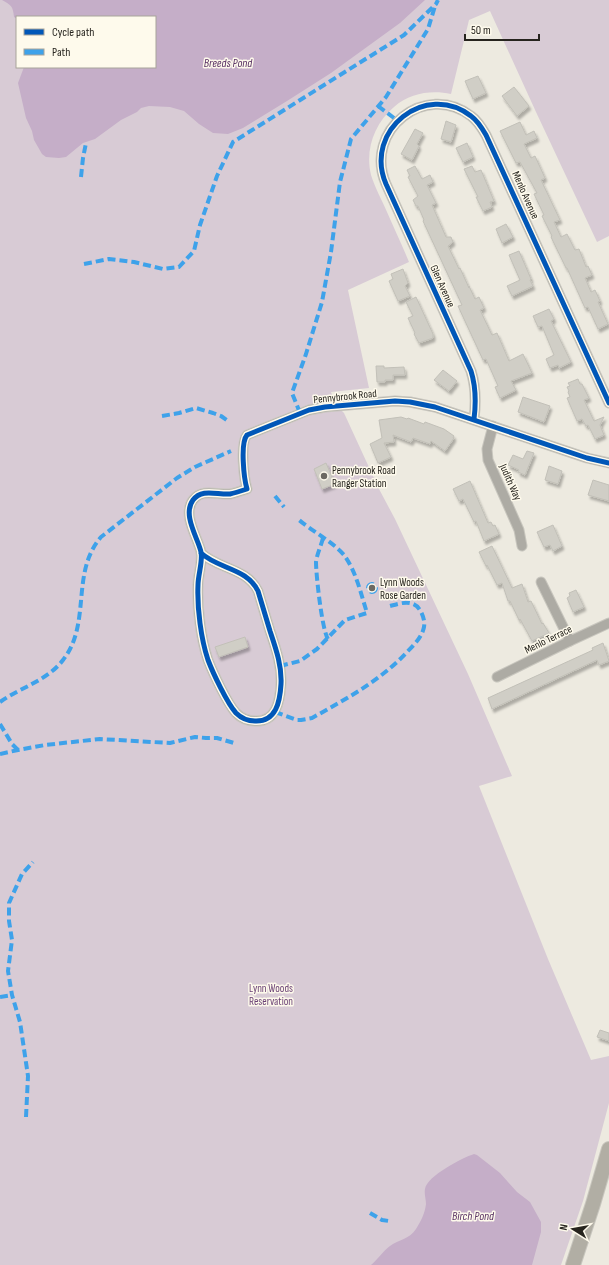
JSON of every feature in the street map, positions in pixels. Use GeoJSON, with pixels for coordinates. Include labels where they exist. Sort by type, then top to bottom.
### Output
{"type":"FeatureCollection","features":[{"type":"Feature","properties":{"kind":"main road"},"geometry":{"type":"LineString","coordinates":[[573,1265],[609,1150]]}},
{"type":"Feature","properties":{"kind":"street","name":"Menlo Avenue"},"geometry":{"type":"LineString","coordinates":[[380,164],[382,148],[388,134],[398,121],[409,112],[416,109],[432,105],[448,106],[465,112],[478,122],[492,146],[609,403]]}},
{"type":"Feature","properties":{"kind":"street","name":"Glen Avenue"},"geometry":{"type":"LineString","coordinates":[[380,164],[382,176],[471,371],[476,398],[474,420]]}},
{"type":"Feature","properties":{"kind":"street","name":"Pennybrook Road"},"geometry":{"type":"LineString","coordinates":[[201,553],[213,562],[234,570],[248,578],[254,583],[258,591],[276,648],[281,673],[280,696],[276,709],[271,716],[264,720],[246,720],[234,712],[208,659],[202,632],[199,603],[198,587],[201,553],[192,528],[190,513],[191,503],[202,494],[230,494],[247,489],[245,484],[244,463],[245,437],[309,410],[325,406],[402,401],[419,403],[588,458],[609,463]]}},
{"type":"Feature","properties":{"kind":"street","name":"Judith Way"},"geometry":{"type":"LineString","coordinates":[[493,426],[487,449],[488,460],[520,530],[522,546]]}},
{"type":"Feature","properties":{"kind":"street"},"geometry":{"type":"LineString","coordinates":[[541,582],[570,641]]}},
{"type":"Feature","properties":{"kind":"street","name":"Menlo Terrace"},"geometry":{"type":"LineString","coordinates":[[497,677],[609,623]]}},
{"type":"Feature","properties":{"kind":"green space","name":"Lynn Woods Reservation"},"geometry":{"type":"Polygon","coordinates":[[[0,0],[609,0],[609,236],[597,242],[490,11],[469,20],[451,94],[436,92],[407,98],[400,102],[387,114],[376,129],[370,147],[369,156],[371,175],[409,262],[348,290],[369,388],[331,392],[338,411],[342,411],[344,413],[379,489],[395,519],[468,674],[512,776],[479,786],[548,959],[591,1060],[609,1056],[609,1103],[583,1201],[561,1265],[0,1265],[0,0]]]}},
{"type":"Feature","properties":{"kind":"water","name":"Breeds Pond"},"geometry":{"type":"Polygon","coordinates":[[[2,0],[425,0],[400,23],[331,73],[243,128],[228,134],[213,133],[199,124],[184,111],[170,107],[149,106],[141,108],[137,112],[121,120],[95,139],[83,143],[66,157],[59,158],[46,157],[42,154],[34,140],[26,118],[18,83],[24,68],[156,68],[156,16],[16,16],[16,18],[14,17],[11,6],[2,0]]]}},
{"type":"Feature","properties":{"kind":"water","name":"Birch Pond"},"geometry":{"type":"Polygon","coordinates":[[[474,1154],[500,1173],[517,1192],[530,1202],[541,1222],[541,1232],[532,1265],[371,1265],[387,1248],[407,1237],[416,1229],[426,1204],[425,1189],[427,1184],[438,1173],[454,1163],[474,1154]]]}},
{"type":"Feature","properties":{"kind":"building"},"geometry":{"type":"Polygon","coordinates":[[[478,76],[486,93],[473,99],[465,81],[478,76]]]}},
{"type":"Feature","properties":{"kind":"building"},"geometry":{"type":"Polygon","coordinates":[[[514,87],[529,106],[517,116],[502,96],[514,87]]]}},
{"type":"Feature","properties":{"kind":"building"},"geometry":{"type":"Polygon","coordinates":[[[446,121],[456,125],[451,142],[441,139],[446,121]]]}},
{"type":"Feature","properties":{"kind":"building"},"geometry":{"type":"Polygon","coordinates":[[[520,122],[526,135],[534,131],[537,138],[524,144],[531,158],[535,156],[545,178],[541,180],[560,220],[554,222],[561,237],[567,234],[575,250],[579,249],[586,267],[588,266],[592,275],[585,278],[591,292],[595,290],[600,301],[598,302],[608,324],[598,329],[588,307],[585,308],[551,237],[552,236],[542,216],[544,215],[534,194],[537,193],[520,162],[516,163],[500,131],[520,122]]]}},
{"type":"Feature","properties":{"kind":"building"},"geometry":{"type":"Polygon","coordinates":[[[415,129],[423,133],[417,144],[419,146],[412,160],[401,154],[415,129]]]}},
{"type":"Feature","properties":{"kind":"building"},"geometry":{"type":"Polygon","coordinates":[[[467,143],[473,157],[463,162],[456,148],[467,143]]]}},
{"type":"Feature","properties":{"kind":"building"},"geometry":{"type":"Polygon","coordinates":[[[415,166],[422,179],[430,175],[433,182],[427,185],[436,203],[432,205],[446,237],[451,237],[453,242],[448,246],[459,269],[460,268],[475,299],[479,297],[484,308],[480,310],[492,335],[497,333],[509,361],[523,354],[532,373],[511,381],[516,390],[500,398],[495,387],[498,386],[486,359],[483,360],[458,306],[462,305],[423,221],[424,220],[418,206],[416,206],[413,200],[418,196],[408,177],[410,176],[407,170],[415,166]]]}},
{"type":"Feature","properties":{"kind":"building"},"geometry":{"type":"Polygon","coordinates":[[[472,166],[475,172],[481,170],[494,201],[490,202],[492,207],[483,211],[476,197],[478,197],[464,169],[472,166]]]}},
{"type":"Feature","properties":{"kind":"building"},"geometry":{"type":"Polygon","coordinates":[[[506,224],[513,237],[502,243],[496,229],[506,224]]]}},
{"type":"Feature","properties":{"kind":"building"},"geometry":{"type":"Polygon","coordinates":[[[519,251],[533,286],[512,296],[507,286],[520,280],[509,255],[519,251]]]}},
{"type":"Feature","properties":{"kind":"building"},"geometry":{"type":"Polygon","coordinates":[[[403,269],[408,283],[405,286],[410,296],[398,301],[389,281],[393,279],[391,274],[403,269]]]}},
{"type":"Feature","properties":{"kind":"building"},"geometry":{"type":"Polygon","coordinates":[[[416,297],[433,334],[433,338],[419,343],[408,318],[413,316],[406,302],[416,297]]]}},
{"type":"Feature","properties":{"kind":"building"},"geometry":{"type":"Polygon","coordinates":[[[549,309],[554,319],[551,321],[571,362],[559,368],[558,365],[550,368],[546,359],[554,355],[542,326],[538,327],[533,316],[549,309]]]}},
{"type":"Feature","properties":{"kind":"building"},"geometry":{"type":"Polygon","coordinates":[[[376,366],[384,366],[384,368],[404,367],[405,375],[393,375],[393,380],[377,382],[376,366]]]}},
{"type":"Feature","properties":{"kind":"building"},"geometry":{"type":"Polygon","coordinates":[[[443,370],[457,381],[449,391],[434,380],[443,370]]]}},
{"type":"Feature","properties":{"kind":"building"},"geometry":{"type":"Polygon","coordinates":[[[578,379],[589,398],[584,400],[594,421],[604,417],[600,425],[604,435],[595,439],[588,425],[586,426],[582,419],[577,421],[567,398],[570,397],[567,387],[570,386],[568,383],[578,379]]]}},
{"type":"Feature","properties":{"kind":"building"},"geometry":{"type":"Polygon","coordinates":[[[523,397],[550,406],[544,422],[518,412],[523,397]]]}},
{"type":"Feature","properties":{"kind":"building"},"geometry":{"type":"Polygon","coordinates":[[[401,417],[424,424],[425,422],[444,429],[454,436],[454,438],[445,451],[431,441],[430,444],[413,438],[411,442],[393,435],[394,442],[384,443],[391,457],[378,463],[370,444],[382,438],[379,420],[401,417]]]}},
{"type":"Feature","properties":{"kind":"building"},"geometry":{"type":"Polygon","coordinates":[[[527,451],[534,453],[525,475],[518,472],[519,470],[508,465],[513,455],[523,459],[527,451]]]}},
{"type":"Feature","properties":{"kind":"building","name":"Pennybrook Road Ranger Station"},"geometry":{"type":"Polygon","coordinates":[[[326,463],[335,484],[322,489],[314,469],[326,463]]]}},
{"type":"Feature","properties":{"kind":"building"},"geometry":{"type":"Polygon","coordinates":[[[549,466],[562,471],[558,484],[545,480],[549,466]]]}},
{"type":"Feature","properties":{"kind":"building"},"geometry":{"type":"Polygon","coordinates":[[[593,480],[609,485],[609,501],[588,495],[593,480]]]}},
{"type":"Feature","properties":{"kind":"building"},"geometry":{"type":"Polygon","coordinates":[[[470,481],[488,523],[491,522],[493,526],[495,525],[499,534],[484,541],[476,521],[474,522],[463,499],[459,501],[453,489],[470,481]]]}},
{"type":"Feature","properties":{"kind":"building"},"geometry":{"type":"Polygon","coordinates":[[[553,525],[562,546],[553,551],[550,545],[544,547],[537,532],[553,525]]]}},
{"type":"Feature","properties":{"kind":"building"},"geometry":{"type":"Polygon","coordinates":[[[492,546],[512,588],[522,584],[528,602],[531,601],[542,624],[543,623],[549,633],[532,641],[520,619],[519,620],[510,601],[508,601],[502,583],[497,585],[479,552],[492,546]]]}},
{"type":"Feature","properties":{"kind":"building"},"geometry":{"type":"Polygon","coordinates":[[[576,590],[584,607],[573,612],[567,598],[570,596],[569,593],[576,590]]]}},
{"type":"Feature","properties":{"kind":"building"},"geometry":{"type":"Polygon","coordinates":[[[245,637],[248,647],[219,657],[215,647],[245,637]]]}},
{"type":"Feature","properties":{"kind":"building"},"geometry":{"type":"Polygon","coordinates":[[[603,643],[609,661],[599,665],[597,660],[492,709],[488,698],[593,650],[592,648],[603,643]]]}},
{"type":"Feature","properties":{"kind":"building"},"geometry":{"type":"Polygon","coordinates":[[[600,1030],[609,1033],[609,1041],[597,1037],[600,1030]]]}},
{"type":"Feature","properties":{"kind":"marked path"},"geometry":{"type":"LineString","coordinates":[[84,264],[109,259],[134,262],[163,269],[179,267],[194,251],[200,225],[217,176],[233,142],[404,35],[436,4],[438,0]]}},
{"type":"Feature","properties":{"kind":"marked path"},"geometry":{"type":"LineString","coordinates":[[300,413],[292,393],[322,302],[331,252],[340,182],[351,139],[386,97],[428,29],[435,6]]}},
{"type":"Feature","properties":{"kind":"marked path"},"geometry":{"type":"LineString","coordinates":[[378,106],[398,121]]}},
{"type":"Feature","properties":{"kind":"marked path"},"geometry":{"type":"LineString","coordinates":[[81,177],[86,143]]}},
{"type":"Feature","properties":{"kind":"marked path"},"geometry":{"type":"LineString","coordinates":[[162,416],[196,408],[221,416],[228,421]]}},
{"type":"Feature","properties":{"kind":"marked path"},"geometry":{"type":"LineString","coordinates":[[0,702],[42,679],[57,667],[72,646],[80,614],[86,566],[92,551],[101,537],[177,478],[195,467],[231,451]]}},
{"type":"Feature","properties":{"kind":"marked path"},"geometry":{"type":"LineString","coordinates":[[275,496],[284,507]]}},
{"type":"Feature","properties":{"kind":"marked path"},"geometry":{"type":"LineString","coordinates":[[280,666],[300,661],[317,649],[345,620],[367,613],[355,575],[344,555],[299,520]]}},
{"type":"Feature","properties":{"kind":"marked path"},"geometry":{"type":"LineString","coordinates":[[323,538],[316,562],[316,569],[322,614],[328,639]]}},
{"type":"Feature","properties":{"kind":"marked path"},"geometry":{"type":"LineString","coordinates":[[370,584],[374,584],[376,588],[374,592],[370,592],[368,590],[368,586],[370,584]]}},
{"type":"Feature","properties":{"kind":"marked path"},"geometry":{"type":"LineString","coordinates":[[275,712],[297,720],[312,718],[362,689],[397,662],[420,637],[424,627],[424,620],[420,610],[414,604],[406,603],[390,606]]}},
{"type":"Feature","properties":{"kind":"marked path"},"geometry":{"type":"LineString","coordinates":[[0,724],[12,744],[18,750]]}},
{"type":"Feature","properties":{"kind":"marked path"},"geometry":{"type":"LineString","coordinates":[[0,754],[45,745],[100,739],[170,743],[195,737],[217,738],[234,743]]}},
{"type":"Feature","properties":{"kind":"marked path"},"geometry":{"type":"LineString","coordinates":[[26,1117],[28,1076],[20,1022],[12,995],[8,971],[12,940],[9,921],[9,903],[22,874],[33,862]]}},
{"type":"Feature","properties":{"kind":"marked path"},"geometry":{"type":"LineString","coordinates":[[0,997],[12,995]]}},
{"type":"Feature","properties":{"kind":"marked path"},"geometry":{"type":"LineString","coordinates":[[370,1213],[382,1220],[389,1221]]}},
{"type":"Feature","properties":{"kind":"cycle path"},"geometry":{"type":"LineString","coordinates":[[474,419],[475,395],[471,371],[386,184],[381,164],[383,146],[391,130],[403,117],[418,108],[436,104],[453,107],[471,116],[478,122],[484,132],[609,403]]}},
{"type":"Feature","properties":{"kind":"cycle path"},"geometry":{"type":"LineString","coordinates":[[201,553],[208,558],[240,573],[253,583],[258,591],[280,664],[281,677],[276,710],[268,718],[262,720],[247,720],[236,713],[217,680],[208,660],[201,633],[198,603],[198,581],[201,552],[189,512],[193,500],[201,494],[230,494],[247,489],[243,453],[247,435],[309,410],[325,407],[395,401],[410,402],[435,407],[587,458],[609,463]]}},
{"type":"Feature","properties":{"kind":"place","name":"Pennybrook Road Ranger Station"},"geometry":{"type":"Point","coordinates":[324,476]}},
{"type":"Feature","properties":{"kind":"place","name":"Lynn Woods Rose Garden"},"geometry":{"type":"Point","coordinates":[372,588]}}]}
